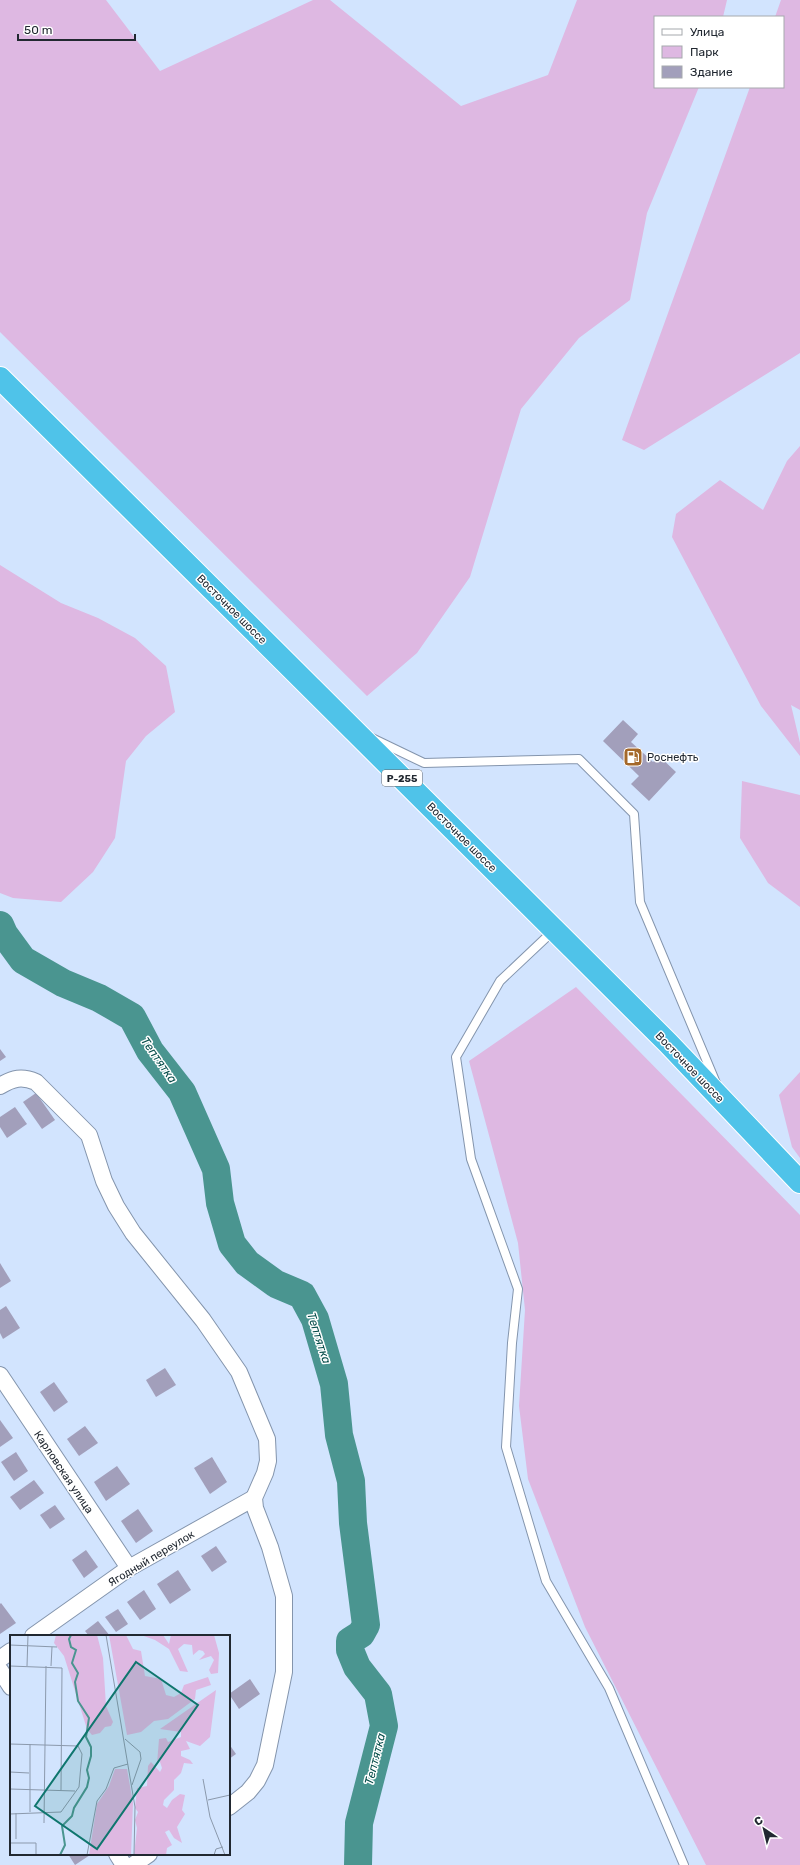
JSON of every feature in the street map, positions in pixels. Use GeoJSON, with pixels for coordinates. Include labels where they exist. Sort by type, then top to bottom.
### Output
{"type":"FeatureCollection","features":[{"type":"Feature","properties":{"kind":"highway","name":"Восточное шоссе"},"geometry":{"type":"LineString","coordinates":[[0,378],[668,1043],[800,1182]]}},
{"type":"Feature","properties":{"kind":"street"},"geometry":{"type":"LineString","coordinates":[[3,1084],[26,1078],[36,1082],[89,1135],[104,1181],[116,1206],[133,1233],[203,1320],[239,1372],[267,1439],[268,1461],[265,1473],[254,1498],[255,1508],[270,1547],[284,1596],[284,1672],[265,1765],[257,1781],[248,1792],[230,1806]]}},
{"type":"Feature","properties":{"kind":"street","name":"Карловская улица"},"geometry":{"type":"LineString","coordinates":[[0,1375],[129,1568]]}},
{"type":"Feature","properties":{"kind":"street","name":"Ягодный переулок"},"geometry":{"type":"LineString","coordinates":[[34,1635],[129,1568],[254,1498]]}},
{"type":"Feature","properties":{"kind":"street"},"geometry":{"type":"LineString","coordinates":[[0,1659],[10,1652]]}},
{"type":"Feature","properties":{"kind":"street"},"geometry":{"type":"LineString","coordinates":[[0,1670],[10,1685]]}},
{"type":"Feature","properties":{"kind":"street"},"geometry":{"type":"LineString","coordinates":[[118,1855],[124,1865]]}},
{"type":"Feature","properties":{"kind":"street"},"geometry":{"type":"LineString","coordinates":[[134,1865],[148,1855]]}},
{"type":"Feature","properties":{"kind":"lane"},"geometry":{"type":"LineString","coordinates":[[353,728],[424,764],[579,759],[634,814],[640,902],[724,1102]]}},
{"type":"Feature","properties":{"kind":"lane"},"geometry":{"type":"LineString","coordinates":[[554,930],[500,981],[456,1057],[471,1159],[518,1289],[512,1342],[506,1447],[546,1581],[609,1688],[684,1865]]}},
{"type":"Feature","properties":{"kind":"green space"},"geometry":{"type":"Polygon","coordinates":[[[0,0],[106,0],[160,71],[313,0],[330,0],[461,106],[548,75],[577,0],[727,0],[723,16],[654,16],[654,88],[699,88],[647,213],[630,300],[579,338],[521,409],[470,577],[417,653],[367,696],[0,332],[0,0]]]}},
{"type":"Feature","properties":{"kind":"green space"},"geometry":{"type":"Polygon","coordinates":[[[781,0],[800,0],[800,353],[644,450],[622,440],[750,88],[784,88],[784,16],[775,16],[781,0]]]}},
{"type":"Feature","properties":{"kind":"green space"},"geometry":{"type":"Polygon","coordinates":[[[800,446],[800,710],[791,705],[800,743],[800,756],[761,706],[672,537],[676,514],[720,480],[763,510],[787,461],[800,446]]]}},
{"type":"Feature","properties":{"kind":"green space"},"geometry":{"type":"Polygon","coordinates":[[[0,565],[61,603],[98,618],[135,638],[166,666],[175,712],[146,736],[126,761],[115,838],[93,872],[61,902],[13,898],[0,893],[0,565]]]}},
{"type":"Feature","properties":{"kind":"green space"},"geometry":{"type":"Polygon","coordinates":[[[742,781],[800,795],[800,907],[768,883],[740,838],[742,781]]]}},
{"type":"Feature","properties":{"kind":"green space"},"geometry":{"type":"Polygon","coordinates":[[[576,987],[800,1215],[800,1865],[706,1865],[585,1627],[528,1479],[519,1406],[525,1310],[518,1243],[469,1061],[576,987]]]}},
{"type":"Feature","properties":{"kind":"green space"},"geometry":{"type":"Polygon","coordinates":[[[800,1072],[800,1158],[792,1147],[779,1095],[800,1072]]]}},
{"type":"Feature","properties":{"kind":"building"},"geometry":{"type":"Polygon","coordinates":[[[623,720],[638,734],[631,742],[653,762],[659,756],[676,772],[649,801],[631,784],[639,776],[603,741],[623,720]]]}},
{"type":"Feature","properties":{"kind":"building"},"geometry":{"type":"Polygon","coordinates":[[[0,1049],[6,1057],[0,1061],[0,1049]]]}},
{"type":"Feature","properties":{"kind":"building"},"geometry":{"type":"Polygon","coordinates":[[[36,1093],[55,1120],[42,1129],[23,1102],[36,1093]]]}},
{"type":"Feature","properties":{"kind":"building"},"geometry":{"type":"Polygon","coordinates":[[[15,1107],[27,1124],[7,1138],[0,1127],[0,1117],[15,1107]]]}},
{"type":"Feature","properties":{"kind":"building"},"geometry":{"type":"Polygon","coordinates":[[[0,1263],[11,1281],[0,1288],[0,1263]]]}},
{"type":"Feature","properties":{"kind":"building"},"geometry":{"type":"Polygon","coordinates":[[[6,1306],[20,1328],[3,1339],[0,1333],[0,1310],[6,1306]]]}},
{"type":"Feature","properties":{"kind":"building"},"geometry":{"type":"Polygon","coordinates":[[[165,1368],[176,1385],[156,1397],[146,1380],[165,1368]]]}},
{"type":"Feature","properties":{"kind":"building"},"geometry":{"type":"Polygon","coordinates":[[[54,1382],[68,1402],[54,1412],[40,1392],[54,1382]]]}},
{"type":"Feature","properties":{"kind":"building"},"geometry":{"type":"Polygon","coordinates":[[[0,1420],[13,1438],[0,1447],[0,1420]]]}},
{"type":"Feature","properties":{"kind":"building"},"geometry":{"type":"Polygon","coordinates":[[[85,1426],[98,1443],[79,1456],[67,1439],[85,1426]]]}},
{"type":"Feature","properties":{"kind":"building"},"geometry":{"type":"Polygon","coordinates":[[[16,1452],[28,1471],[14,1481],[1,1462],[16,1452]]]}},
{"type":"Feature","properties":{"kind":"building"},"geometry":{"type":"Polygon","coordinates":[[[212,1457],[227,1482],[210,1494],[194,1468],[212,1457]]]}},
{"type":"Feature","properties":{"kind":"building"},"geometry":{"type":"Polygon","coordinates":[[[117,1466],[130,1484],[106,1501],[94,1482],[117,1466]]]}},
{"type":"Feature","properties":{"kind":"building"},"geometry":{"type":"Polygon","coordinates":[[[34,1480],[44,1493],[20,1510],[10,1497],[34,1480]]]}},
{"type":"Feature","properties":{"kind":"building"},"geometry":{"type":"Polygon","coordinates":[[[55,1505],[65,1519],[50,1529],[40,1515],[55,1505]]]}},
{"type":"Feature","properties":{"kind":"building"},"geometry":{"type":"Polygon","coordinates":[[[138,1509],[153,1531],[136,1543],[121,1521],[138,1509]]]}},
{"type":"Feature","properties":{"kind":"building"},"geometry":{"type":"Polygon","coordinates":[[[216,1546],[227,1562],[212,1572],[201,1556],[216,1546]]]}},
{"type":"Feature","properties":{"kind":"building"},"geometry":{"type":"Polygon","coordinates":[[[86,1550],[98,1567],[84,1578],[72,1560],[86,1550]]]}},
{"type":"Feature","properties":{"kind":"building"},"geometry":{"type":"Polygon","coordinates":[[[178,1570],[191,1590],[170,1604],[157,1584],[178,1570]]]}},
{"type":"Feature","properties":{"kind":"building"},"geometry":{"type":"Polygon","coordinates":[[[144,1590],[156,1609],[140,1620],[127,1602],[144,1590]]]}},
{"type":"Feature","properties":{"kind":"building"},"geometry":{"type":"Polygon","coordinates":[[[1,1603],[16,1623],[0,1634],[0,1604],[1,1603]]]}},
{"type":"Feature","properties":{"kind":"building"},"geometry":{"type":"Polygon","coordinates":[[[118,1609],[128,1624],[116,1632],[105,1617],[118,1609]]]}},
{"type":"Feature","properties":{"kind":"building"},"geometry":{"type":"Polygon","coordinates":[[[98,1621],[109,1635],[88,1635],[85,1631],[98,1621]]]}},
{"type":"Feature","properties":{"kind":"building"},"geometry":{"type":"Polygon","coordinates":[[[250,1679],[260,1694],[239,1709],[230,1693],[250,1679]]]}},
{"type":"Feature","properties":{"kind":"building"},"geometry":{"type":"Polygon","coordinates":[[[230,1745],[236,1754],[230,1758],[230,1745]]]}},
{"type":"Feature","properties":{"kind":"building"},"geometry":{"type":"Polygon","coordinates":[[[69,1855],[90,1855],[75,1865],[69,1855]]]}},
{"type":"Feature","properties":{"kind":"waterway","name":"Тептятка"},"geometry":{"type":"LineString","coordinates":[[0,925],[4,934],[23,960],[63,983],[99,998],[132,1017],[150,1051],[182,1092],[216,1169],[220,1203],[232,1244],[247,1263],[276,1284],[302,1295],[315,1319],[334,1384],[339,1435],[351,1481],[353,1523],[366,1625],[361,1634],[350,1641],[350,1650],[357,1667],[378,1694],[384,1726],[359,1823],[358,1865]]}},
{"type":"Feature","properties":{"kind":"place","name":"Роснефть"},"geometry":{"type":"Point","coordinates":[633,757]}}]}
